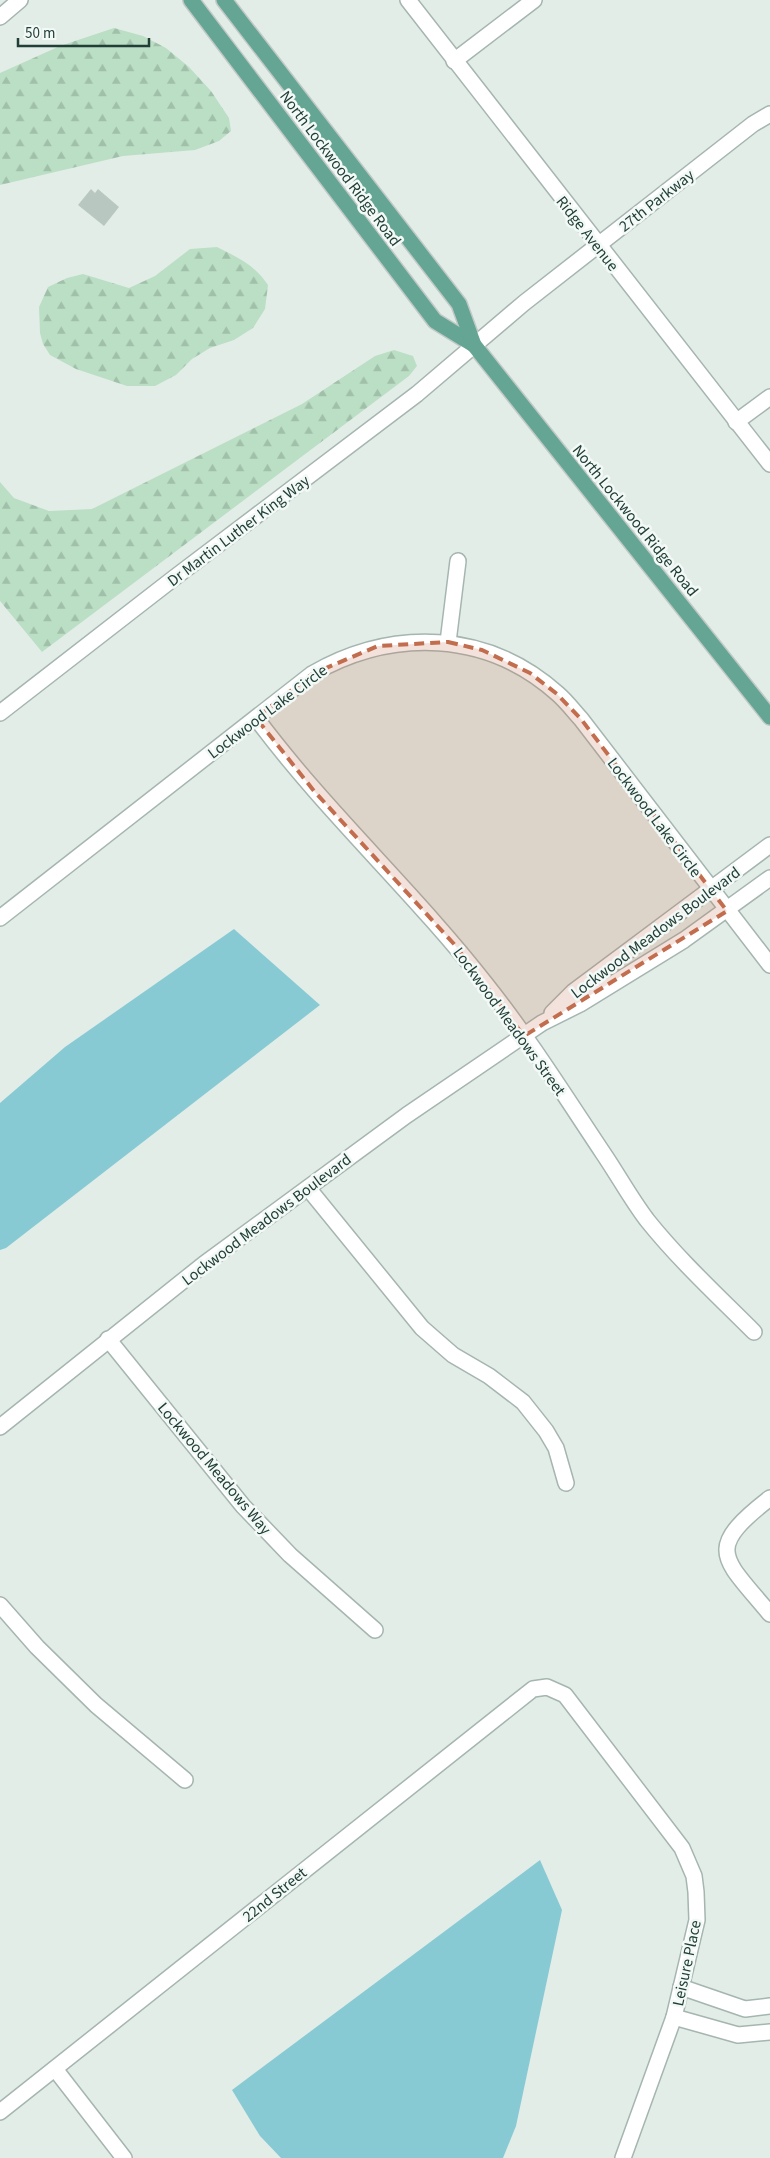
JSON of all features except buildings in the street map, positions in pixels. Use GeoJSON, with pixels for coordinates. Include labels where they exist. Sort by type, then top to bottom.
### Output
{"type":"FeatureCollection","features":[{"type":"Feature","properties":{"kind":"main road","name":"North Lockwood Ridge Road"},"geometry":{"type":"LineString","coordinates":[[191,0],[435,321],[474,345]]}},
{"type":"Feature","properties":{"kind":"main road","name":"North Lockwood Ridge Road"},"geometry":{"type":"LineString","coordinates":[[224,0],[459,304],[474,345],[770,717]]}},
{"type":"Feature","properties":{"kind":"street"},"geometry":{"type":"LineString","coordinates":[[0,17],[20,0]]}},
{"type":"Feature","properties":{"kind":"street","name":"Ridge Avenue"},"geometry":{"type":"LineString","coordinates":[[408,0],[770,464]]}},
{"type":"Feature","properties":{"kind":"street"},"geometry":{"type":"LineString","coordinates":[[454,60],[534,0]]}},
{"type":"Feature","properties":{"kind":"street","name":"27th Parkway"},"geometry":{"type":"LineString","coordinates":[[474,345],[753,124],[770,114]]}},
{"type":"Feature","properties":{"kind":"street","name":"Dr Martin Luther King Way"},"geometry":{"type":"LineString","coordinates":[[0,713],[174,578],[358,440],[417,394],[474,345]]}},
{"type":"Feature","properties":{"kind":"street"},"geometry":{"type":"LineString","coordinates":[[736,422],[770,396]]}},
{"type":"Feature","properties":{"kind":"street"},"geometry":{"type":"LineString","coordinates":[[448,642],[458,561]]}},
{"type":"Feature","properties":{"kind":"street","name":"Lockwood Lake Circle"},"geometry":{"type":"LineString","coordinates":[[0,918],[312,674],[351,655],[378,646],[412,642],[448,642],[500,657],[530,673],[558,694],[581,719],[770,965]]}},
{"type":"Feature","properties":{"kind":"street","name":"Lockwood Meadows Street"},"geometry":{"type":"LineString","coordinates":[[256,718],[314,791],[454,944],[524,1036],[646,1218],[670,1247],[754,1332]]}},
{"type":"Feature","properties":{"kind":"street","name":"Lockwood Meadows Boulevard"},"geometry":{"type":"LineString","coordinates":[[542,1023],[572,992],[770,845]]}},
{"type":"Feature","properties":{"kind":"street","name":"Lockwood Meadows Boulevard"},"geometry":{"type":"LineString","coordinates":[[0,1427],[204,1264],[407,1115],[542,1023],[580,1004],[684,940],[727,911],[770,878]]}},
{"type":"Feature","properties":{"kind":"street"},"geometry":{"type":"LineString","coordinates":[[308,1188],[422,1328],[453,1355],[489,1376],[523,1402],[546,1431],[556,1448],[566,1483]]}},
{"type":"Feature","properties":{"kind":"street","name":"Lockwood Meadows Way"},"geometry":{"type":"LineString","coordinates":[[108,1339],[243,1506],[290,1555],[375,1630]]}},
{"type":"Feature","properties":{"kind":"street"},"geometry":{"type":"LineString","coordinates":[[770,1498],[748,1515],[733,1531],[726,1548],[730,1565],[770,1614]]}},
{"type":"Feature","properties":{"kind":"street"},"geometry":{"type":"LineString","coordinates":[[0,1605],[37,1647],[96,1705],[185,1780]]}},
{"type":"Feature","properties":{"kind":"street","name":"22nd Street"},"geometry":{"type":"LineString","coordinates":[[0,2112],[533,1690],[542,1687],[553,1688]]}},
{"type":"Feature","properties":{"kind":"street","name":"Leisure Place"},"geometry":{"type":"LineString","coordinates":[[553,1688],[566,1695],[666,1824],[688,1859],[696,1892],[697,1920],[674,2017],[623,2158]]}},
{"type":"Feature","properties":{"kind":"street"},"geometry":{"type":"LineString","coordinates":[[681,1987],[745,2009],[770,2006]]}},
{"type":"Feature","properties":{"kind":"street"},"geometry":{"type":"LineString","coordinates":[[674,2017],[738,2035],[770,2032]]}},
{"type":"Feature","properties":{"kind":"street"},"geometry":{"type":"LineString","coordinates":[[55,2069],[124,2158]]}},
{"type":"Feature","properties":{"kind":"highlighted area"},"geometry":{"type":"Polygon","coordinates":[[[448,642],[482,650],[530,673],[557,694],[581,719],[727,911],[524,1036],[454,944],[314,791],[256,718],[312,674],[378,646],[448,642]]]}},
{"type":"Feature","properties":{"kind":"green space"},"geometry":{"type":"Polygon","coordinates":[[[114,28],[143,36],[166,48],[189,67],[211,91],[229,118],[231,131],[219,141],[195,150],[123,156],[0,185],[0,73],[60,46],[114,28]]]}},
{"type":"Feature","properties":{"kind":"green space"},"geometry":{"type":"Polygon","coordinates":[[[217,247],[245,262],[263,278],[268,285],[265,309],[253,328],[234,340],[210,348],[192,359],[176,375],[155,386],[127,386],[76,369],[50,355],[43,344],[40,333],[39,307],[48,287],[67,278],[83,274],[129,288],[155,276],[190,249],[217,247]]]}},
{"type":"Feature","properties":{"kind":"green space"},"geometry":{"type":"Polygon","coordinates":[[[394,350],[413,356],[417,366],[409,376],[42,652],[0,601],[0,482],[14,498],[49,511],[92,509],[302,404],[375,356],[394,350]]]}},
{"type":"Feature","properties":{"kind":"water"},"geometry":{"type":"Polygon","coordinates":[[[234,929],[320,1005],[6,1248],[0,1250],[0,1103],[65,1047],[234,929]]]}},
{"type":"Feature","properties":{"kind":"water"},"geometry":{"type":"Polygon","coordinates":[[[540,1860],[562,1910],[516,2126],[503,2158],[281,2158],[260,2136],[232,2090],[540,1860]]]}}]}
